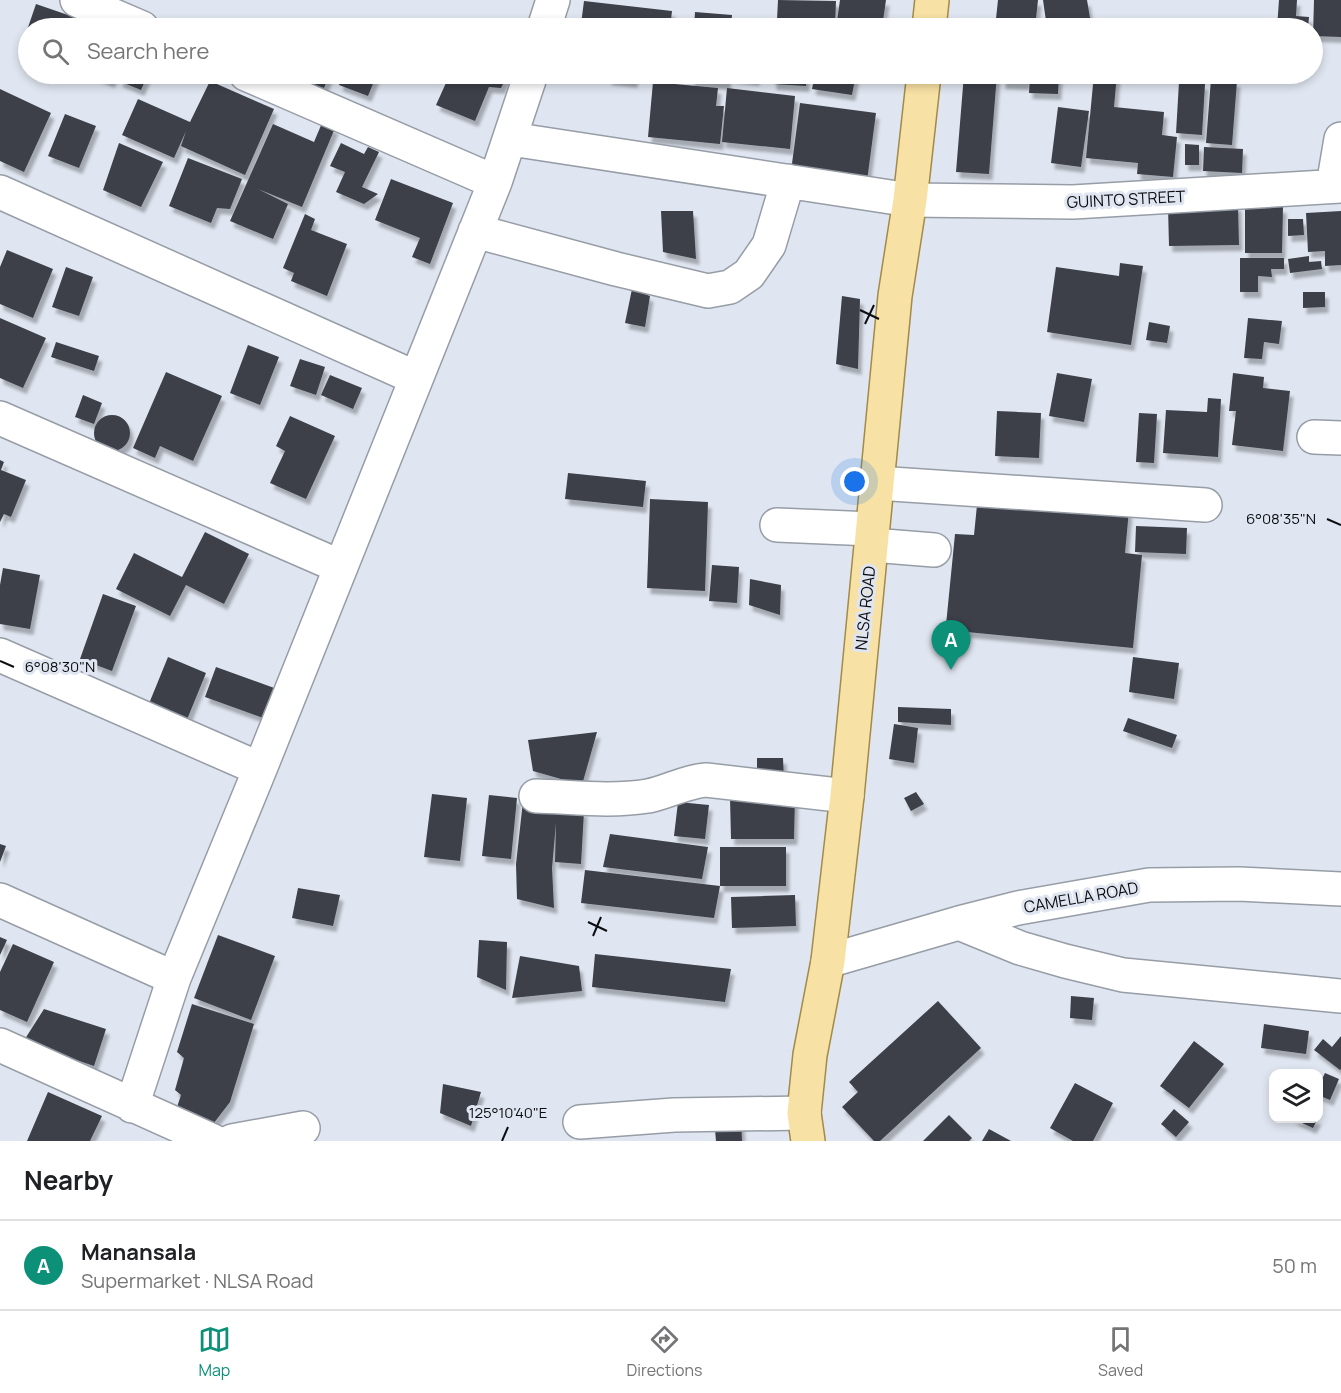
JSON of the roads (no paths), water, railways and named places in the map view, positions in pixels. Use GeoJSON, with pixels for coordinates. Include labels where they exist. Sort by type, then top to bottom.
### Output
{"type":"FeatureCollection","features":[{"type":"Feature","properties":{"kind":"main road"},"geometry":{"type":"LineString","coordinates":[[930,18],[932,0]]}},
{"type":"Feature","properties":{"kind":"main road","name":"NLSA ROAD"},"geometry":{"type":"LineString","coordinates":[[806,1127],[810,1055],[828,961],[847,796],[895,296],[910,200],[923,84]]}},
{"type":"Feature","properties":{"kind":"street"},"geometry":{"type":"LineString","coordinates":[[77,0],[119,18]]}},
{"type":"Feature","properties":{"kind":"street"},"geometry":{"type":"LineString","coordinates":[[547,18],[553,0]]}},
{"type":"Feature","properties":{"kind":"street"},"geometry":{"type":"LineString","coordinates":[[269,84],[495,182]]}},
{"type":"Feature","properties":{"kind":"street"},"geometry":{"type":"LineString","coordinates":[[132,1106],[174,978],[495,182],[528,84]]}},
{"type":"Feature","properties":{"kind":"street","name":"GUINTO STREET"},"geometry":{"type":"LineString","coordinates":[[511,139],[910,200],[1073,202],[1337,186]]}},
{"type":"Feature","properties":{"kind":"street"},"geometry":{"type":"LineString","coordinates":[[1337,186],[1341,139]]}},
{"type":"Feature","properties":{"kind":"street"},"geometry":{"type":"LineString","coordinates":[[475,231],[708,291],[730,287],[749,274],[769,245],[788,181]]}},
{"type":"Feature","properties":{"kind":"street"},"geometry":{"type":"LineString","coordinates":[[0,192],[416,378]]}},
{"type":"Feature","properties":{"kind":"street"},"geometry":{"type":"LineString","coordinates":[[0,418],[341,567]]}},
{"type":"Feature","properties":{"kind":"street"},"geometry":{"type":"LineString","coordinates":[[877,483],[1205,505]]}},
{"type":"Feature","properties":{"kind":"street"},"geometry":{"type":"LineString","coordinates":[[777,525],[872,537],[934,550]]}},
{"type":"Feature","properties":{"kind":"street"},"geometry":{"type":"LineString","coordinates":[[0,655],[260,769]]}},
{"type":"Feature","properties":{"kind":"street"},"geometry":{"type":"LineString","coordinates":[[536,796],[609,798],[649,796],[689,782],[706,780],[847,796]]}},
{"type":"Feature","properties":{"kind":"street","name":"CAMELLA ROAD"},"geometry":{"type":"LineString","coordinates":[[828,961],[1018,908],[1149,885],[1239,884],[1341,889]]}},
{"type":"Feature","properties":{"kind":"street"},"geometry":{"type":"LineString","coordinates":[[0,900],[174,978]]}},
{"type":"Feature","properties":{"kind":"street"},"geometry":{"type":"LineString","coordinates":[[959,923],[1020,948],[1123,975],[1341,996]]}},
{"type":"Feature","properties":{"kind":"street"},"geometry":{"type":"LineString","coordinates":[[0,1045],[213,1141]]}},
{"type":"Feature","properties":{"kind":"street"},"geometry":{"type":"LineString","coordinates":[[580,1122],[674,1114],[806,1127]]}},
{"type":"Feature","properties":{"kind":"street"},"geometry":{"type":"LineString","coordinates":[[232,1141],[303,1128]]}},
{"type":"Feature","properties":{"kind":"place","name":"Manansala"},"geometry":{"type":"Point","coordinates":[951,670]}}]}
